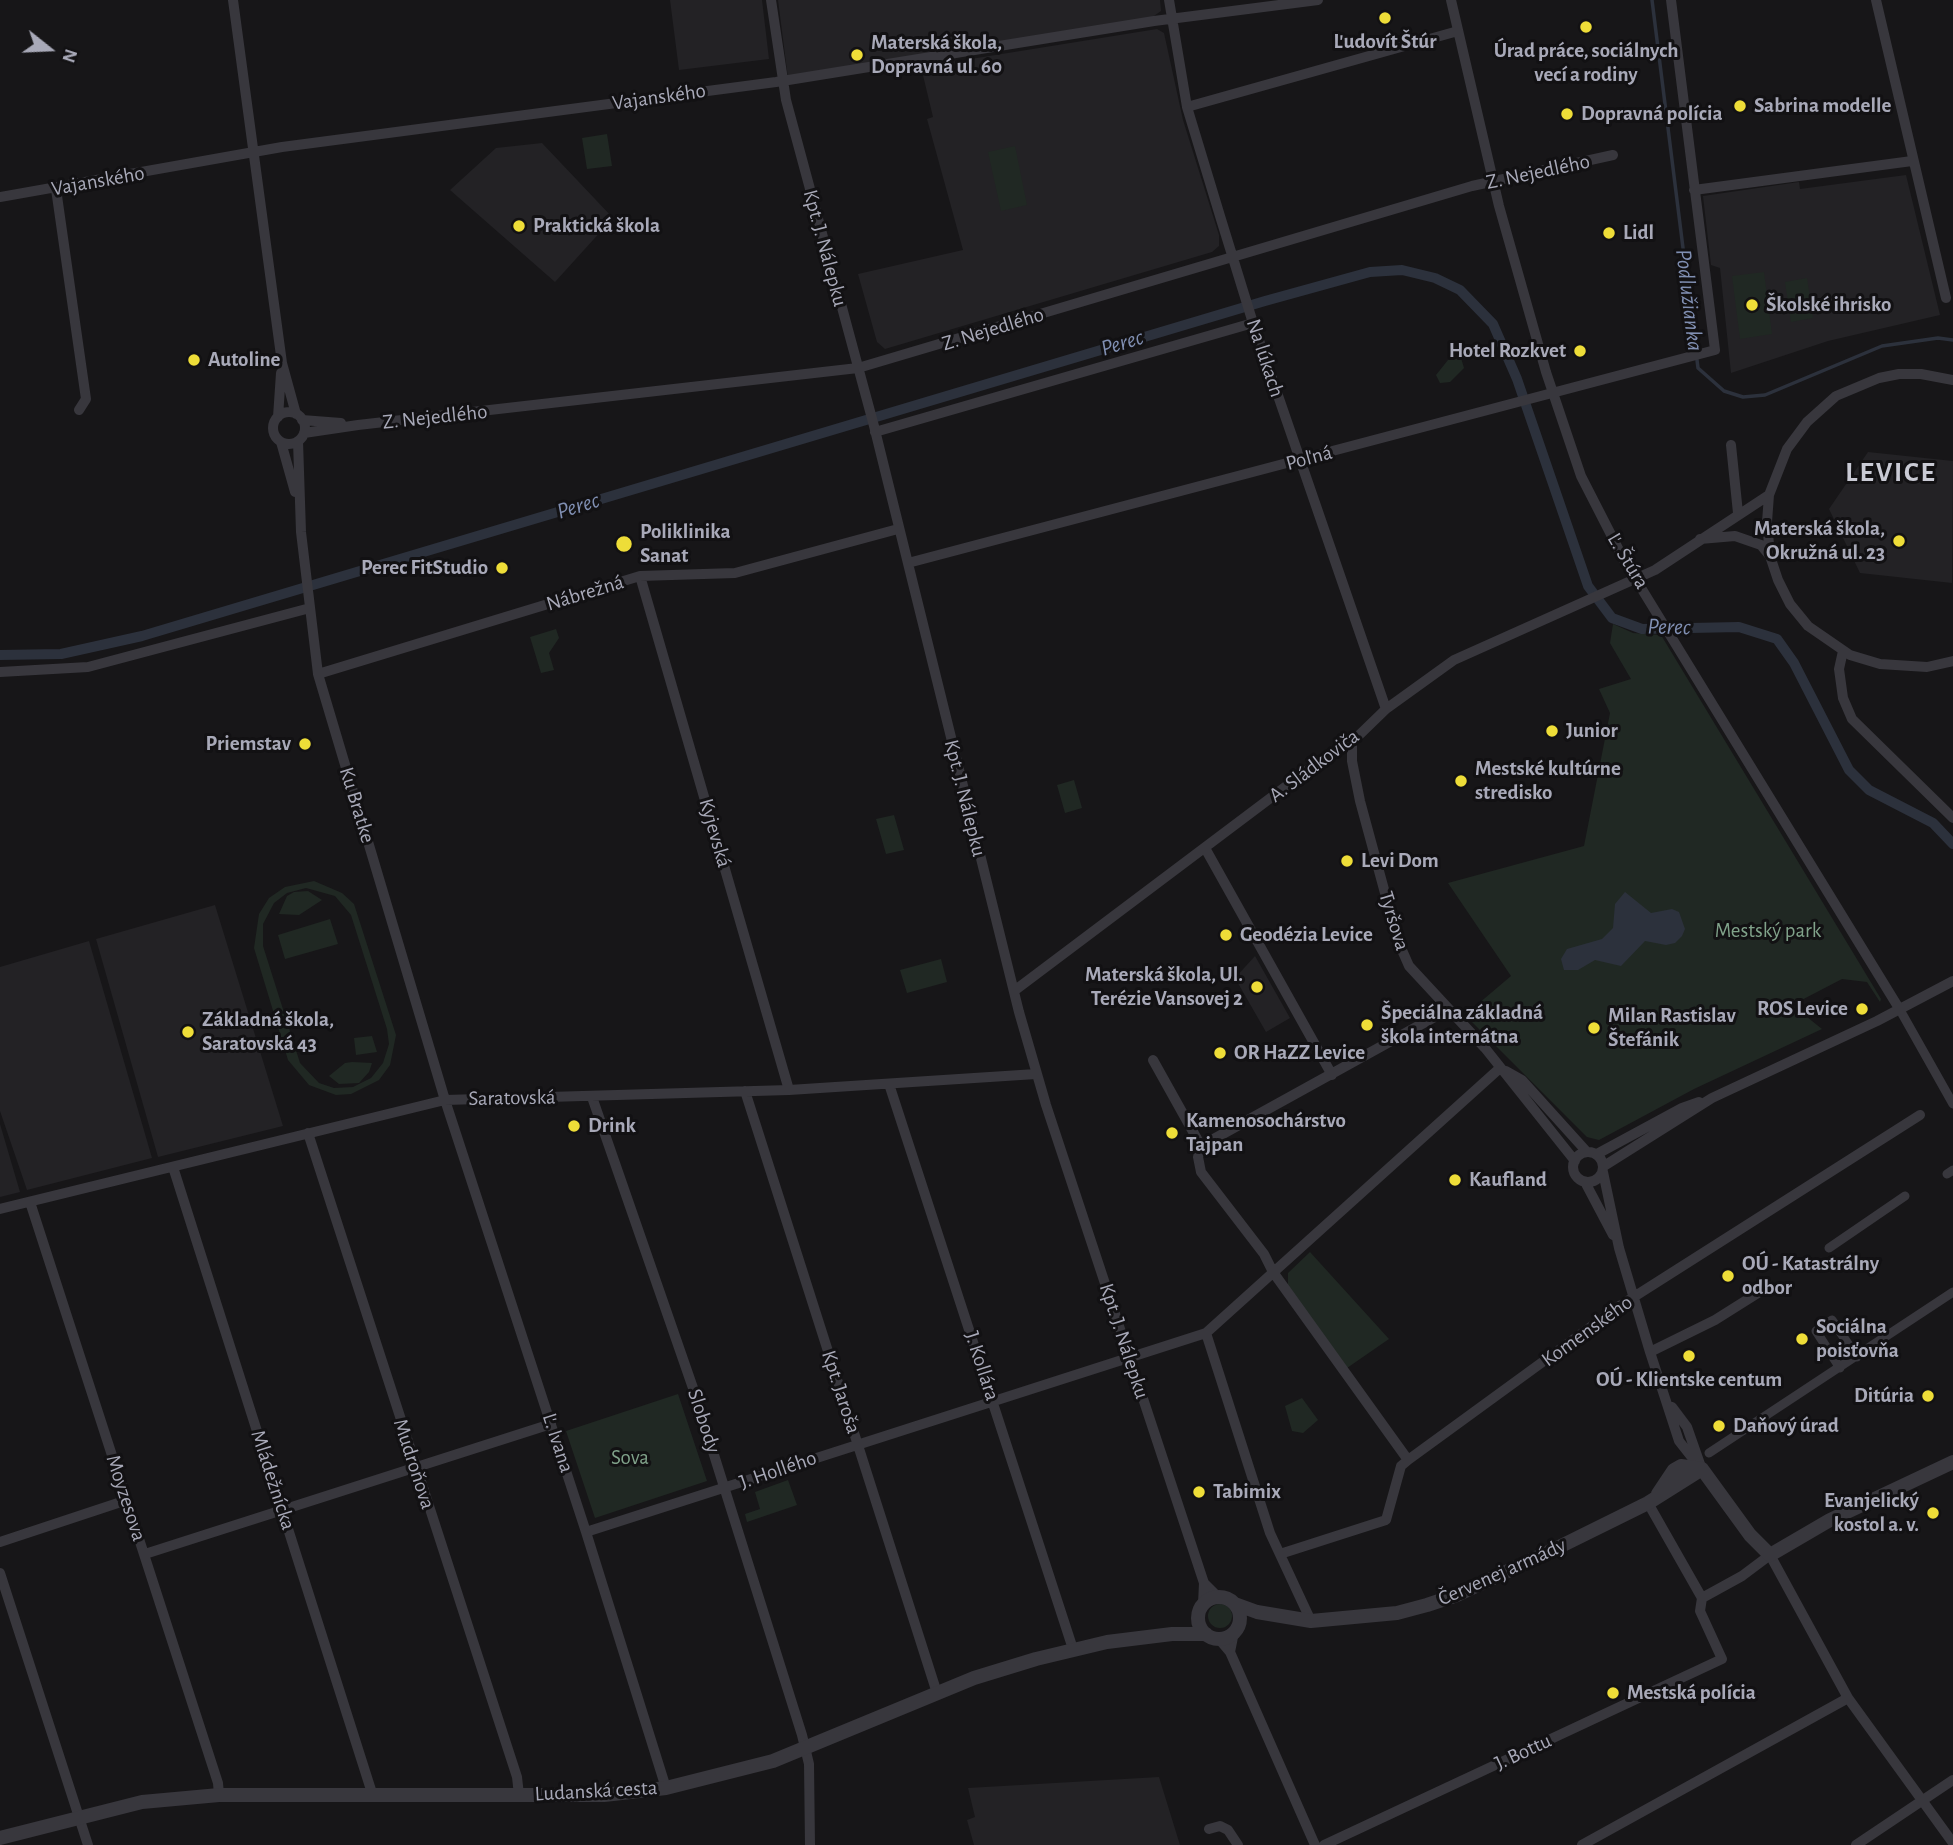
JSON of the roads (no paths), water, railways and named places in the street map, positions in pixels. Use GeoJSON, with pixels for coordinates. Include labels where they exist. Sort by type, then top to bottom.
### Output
{"type":"FeatureCollection","features":[{"type":"Feature","properties":{"kind":"street"},"geometry":{"type":"LineString","coordinates":[[233,0],[282,363],[299,417],[301,437],[290,444],[281,442],[273,429],[278,417],[282,363]]}},
{"type":"Feature","properties":{"kind":"street","name":"Kpt. J. Nálepku"},"geometry":{"type":"LineString","coordinates":[[771,0],[781,81],[870,413],[1036,1074],[1204,1583],[1200,1611]]}},
{"type":"Feature","properties":{"kind":"street","name":"Na lúkach"},"geometry":{"type":"LineString","coordinates":[[1169,0],[1188,107],[1245,298],[1299,461],[1389,707]]}},
{"type":"Feature","properties":{"kind":"street","name":"Vajanského"},"geometry":{"type":"LineString","coordinates":[[0,197],[253,152],[781,81],[1171,20],[1318,0]]}},
{"type":"Feature","properties":{"kind":"street","name":"Ľ. Štúra"},"geometry":{"type":"LineString","coordinates":[[1451,0],[1492,181],[1553,393],[1581,476],[1621,555],[1900,1010],[1953,1104]]}},
{"type":"Feature","properties":{"kind":"street"},"geometry":{"type":"LineString","coordinates":[[1671,0],[1694,190],[1913,161]]}},
{"type":"Feature","properties":{"kind":"street"},"geometry":{"type":"LineString","coordinates":[[1876,0],[1947,298]]}},
{"type":"Feature","properties":{"kind":"street"},"geometry":{"type":"LineString","coordinates":[[1188,107],[1458,31]]}},
{"type":"Feature","properties":{"kind":"street","name":"Z. Nejedlého"},"geometry":{"type":"LineString","coordinates":[[301,437],[358,425],[858,368],[1147,285],[1492,181],[1613,155]]}},
{"type":"Feature","properties":{"kind":"street"},"geometry":{"type":"LineString","coordinates":[[56,189],[86,398],[79,410]]}},
{"type":"Feature","properties":{"kind":"street","name":"Poľná"},"geometry":{"type":"LineString","coordinates":[[908,563],[1715,351],[1694,190]]}},
{"type":"Feature","properties":{"kind":"street"},"geometry":{"type":"LineString","coordinates":[[874,429],[1252,319]]}},
{"type":"Feature","properties":{"kind":"street"},"geometry":{"type":"LineString","coordinates":[[1770,556],[1769,495],[1791,443],[1807,422],[1836,396],[1879,378],[1921,374],[1953,380]]}},
{"type":"Feature","properties":{"kind":"street"},"geometry":{"type":"LineString","coordinates":[[278,417],[287,412],[299,417]]}},
{"type":"Feature","properties":{"kind":"street","name":"Z. Nejedlého"},"geometry":{"type":"LineString","coordinates":[[299,417],[358,425]]}},
{"type":"Feature","properties":{"kind":"street","name":"Ku Bratke"},"geometry":{"type":"LineString","coordinates":[[301,437],[299,505],[318,674],[445,1100]]}},
{"type":"Feature","properties":{"kind":"street","name":"Ku Bratke"},"geometry":{"type":"LineString","coordinates":[[281,442],[299,505]]}},
{"type":"Feature","properties":{"kind":"street"},"geometry":{"type":"LineString","coordinates":[[1731,445],[1738,513]]}},
{"type":"Feature","properties":{"kind":"street","name":"A. Sládkoviča"},"geometry":{"type":"LineString","coordinates":[[1014,991],[1331,753],[1352,742],[1389,707],[1454,660],[1588,597],[1655,570],[1769,495]]}},
{"type":"Feature","properties":{"kind":"street","name":"Nábrežná"},"geometry":{"type":"LineString","coordinates":[[318,674],[640,576],[735,573],[898,529]]}},
{"type":"Feature","properties":{"kind":"street"},"geometry":{"type":"LineString","coordinates":[[1697,540],[1735,536],[1761,545],[1770,556],[1790,604],[1808,626],[1843,651],[1860,659],[1906,667],[1927,667],[1953,661]]}},
{"type":"Feature","properties":{"kind":"street","name":"Kyjevská"},"geometry":{"type":"LineString","coordinates":[[640,576],[789,1090]]}},
{"type":"Feature","properties":{"kind":"street"},"geometry":{"type":"LineString","coordinates":[[0,672],[88,667],[310,608]]}},
{"type":"Feature","properties":{"kind":"street"},"geometry":{"type":"LineString","coordinates":[[1843,651],[1839,669],[1843,698],[1852,719],[1953,818]]}},
{"type":"Feature","properties":{"kind":"street","name":"Tyršova"},"geometry":{"type":"LineString","coordinates":[[1352,742],[1360,801],[1398,941],[1409,966],[1500,1068],[1574,1161]]}},
{"type":"Feature","properties":{"kind":"street"},"geometry":{"type":"LineString","coordinates":[[1205,848],[1332,1075]]}},
{"type":"Feature","properties":{"kind":"street"},"geometry":{"type":"LineString","coordinates":[[1619,1248],[1585,1182],[1574,1173],[1574,1161],[1682,1108],[1712,1098],[1900,1010],[1953,981]]}},
{"type":"Feature","properties":{"kind":"street"},"geometry":{"type":"LineString","coordinates":[[1201,1146],[1449,1009]]}},
{"type":"Feature","properties":{"kind":"street"},"geometry":{"type":"LineString","coordinates":[[1153,1060],[1201,1146],[1198,1157],[1201,1172],[1264,1254],[1273,1272],[1408,1460]]}},
{"type":"Feature","properties":{"kind":"street"},"geometry":{"type":"LineString","coordinates":[[1311,1621],[1268,1530],[1206,1333],[1500,1068]]}},
{"type":"Feature","properties":{"kind":"street","name":"Tyršova"},"geometry":{"type":"LineString","coordinates":[[1500,1068],[1522,1080],[1592,1153]]}},
{"type":"Feature","properties":{"kind":"street","name":"Saratovská"},"geometry":{"type":"LineString","coordinates":[[0,1209],[445,1100],[789,1090],[1036,1074]]}},
{"type":"Feature","properties":{"kind":"street","name":"J. Kollára"},"geometry":{"type":"LineString","coordinates":[[889,1084],[1073,1649]]}},
{"type":"Feature","properties":{"kind":"street","name":"Kpt. Jaroša"},"geometry":{"type":"LineString","coordinates":[[745,1091],[937,1693]]}},
{"type":"Feature","properties":{"kind":"street","name":"Slobody"},"geometry":{"type":"LineString","coordinates":[[592,1097],[725,1488],[806,1748],[810,1845]]}},
{"type":"Feature","properties":{"kind":"street"},"geometry":{"type":"LineString","coordinates":[[1585,1182],[1592,1182],[1603,1169],[1712,1098]]}},
{"type":"Feature","properties":{"kind":"street","name":"Ľ. Ivana"},"geometry":{"type":"LineString","coordinates":[[445,1100],[586,1532],[666,1788]]}},
{"type":"Feature","properties":{"kind":"street","name":"Komenského"},"geometry":{"type":"LineString","coordinates":[[1280,1554],[1386,1520],[1401,1466],[1408,1460],[1632,1298],[1920,1115]]}},
{"type":"Feature","properties":{"kind":"street","name":"Mudroňova"},"geometry":{"type":"LineString","coordinates":[[308,1133],[414,1468],[517,1777],[519,1795]]}},
{"type":"Feature","properties":{"kind":"street"},"geometry":{"type":"LineString","coordinates":[[1592,1153],[1603,1169],[1632,1298],[1679,1441],[1750,1535],[1770,1555],[1848,1698],[1953,1843]]}},
{"type":"Feature","properties":{"kind":"street","name":"Mládežnícka"},"geometry":{"type":"LineString","coordinates":[[173,1167],[372,1793]]}},
{"type":"Feature","properties":{"kind":"street"},"geometry":{"type":"LineString","coordinates":[[1829,1248],[1905,1196]]}},
{"type":"Feature","properties":{"kind":"street","name":"Moyzesova"},"geometry":{"type":"LineString","coordinates":[[30,1202],[218,1783],[219,1795]]}},
{"type":"Feature","properties":{"kind":"street"},"geometry":{"type":"LineString","coordinates":[[1650,1352],[1715,1320],[1769,1286]]}},
{"type":"Feature","properties":{"kind":"street"},"geometry":{"type":"LineString","coordinates":[[1709,1453],[1953,1292]]}},
{"type":"Feature","properties":{"kind":"street"},"geometry":{"type":"LineString","coordinates":[[1840,1368],[1816,1331],[1832,1320],[1857,1357]]}},
{"type":"Feature","properties":{"kind":"street","name":"J. Hollého"},"geometry":{"type":"LineString","coordinates":[[586,1532],[1206,1333]]}},
{"type":"Feature","properties":{"kind":"street"},"geometry":{"type":"LineString","coordinates":[[1668,1402],[1687,1427],[1702,1469]]}},
{"type":"Feature","properties":{"kind":"street"},"geometry":{"type":"LineString","coordinates":[[145,1554],[551,1424]]}},
{"type":"Feature","properties":{"kind":"street"},"geometry":{"type":"LineString","coordinates":[[1679,1441],[1674,1469],[1652,1501],[1702,1598],[1830,1521],[1953,1462]]}},
{"type":"Feature","properties":{"kind":"street"},"geometry":{"type":"LineString","coordinates":[[1674,1469],[1687,1464],[1702,1469]]}},
{"type":"Feature","properties":{"kind":"street","name":"Červenej armády"},"geometry":{"type":"LineString","coordinates":[[1235,1604],[1256,1612],[1311,1621],[1397,1612],[1457,1595],[1652,1501],[1702,1469]]}},
{"type":"Feature","properties":{"kind":"street"},"geometry":{"type":"LineString","coordinates":[[0,1542],[127,1500]]}},
{"type":"Feature","properties":{"kind":"street"},"geometry":{"type":"LineString","coordinates":[[0,1573],[89,1845]]}},
{"type":"Feature","properties":{"kind":"street","name":"Kpt. J. Nálepku"},"geometry":{"type":"LineString","coordinates":[[1204,1583],[1218,1597]]}},
{"type":"Feature","properties":{"kind":"street"},"geometry":{"type":"LineString","coordinates":[[1230,1652],[1240,1614],[1235,1604],[1218,1597],[1200,1611],[1212,1637],[1230,1652],[1315,1845]]}},
{"type":"Feature","properties":{"kind":"street","name":"J. Bottu"},"geometry":{"type":"LineString","coordinates":[[1324,1845],[1723,1659],[1700,1611],[1702,1598]]}},
{"type":"Feature","properties":{"kind":"street","name":"Ludanská cesta"},"geometry":{"type":"LineString","coordinates":[[1172,1634],[1200,1611]]}},
{"type":"Feature","properties":{"kind":"street"},"geometry":{"type":"LineString","coordinates":[[1212,1637],[1236,1628],[1256,1612]]}},
{"type":"Feature","properties":{"kind":"street","name":"Ludanská cesta"},"geometry":{"type":"LineString","coordinates":[[0,1838],[142,1802],[219,1795],[604,1795],[666,1788],[743,1770],[806,1748],[996,1671],[1073,1649],[1172,1634],[1212,1637]]}},
{"type":"Feature","properties":{"kind":"street"},"geometry":{"type":"LineString","coordinates":[[1582,1845],[1848,1698]]}},
{"type":"Feature","properties":{"kind":"street"},"geometry":{"type":"LineString","coordinates":[[1856,1845],[1953,1780]]}},
{"type":"Feature","properties":{"kind":"street"},"geometry":{"type":"LineString","coordinates":[[1209,1829],[1220,1826],[1228,1830],[1238,1845]]}},
{"type":"Feature","properties":{"kind":"waterway","name":"Podlužianka"},"geometry":{"type":"LineString","coordinates":[[1652,0],[1698,368],[1724,391],[1743,397],[1765,395],[1882,346],[1938,338],[1953,340]]}},
{"type":"Feature","properties":{"kind":"waterway","name":"Perec"},"geometry":{"type":"LineString","coordinates":[[0,655],[61,654],[142,636],[1265,301],[1370,272],[1402,270],[1435,278],[1460,290],[1493,324],[1517,379],[1588,586],[1612,618],[1642,629],[1739,627],[1777,639],[1794,663],[1849,770],[1869,790],[1933,823],[1953,844]]}},
{"type":"Feature","properties":{"kind":"place","name":"Ľudovít Štúr"},"geometry":{"type":"Point","coordinates":[1385,18]}},
{"type":"Feature","properties":{"kind":"place","name":"Úrad práce, sociálnych vecí a rodiny"},"geometry":{"type":"Point","coordinates":[1586,27]}},
{"type":"Feature","properties":{"kind":"place","name":"Materská škola, Dopravná ul. 60"},"geometry":{"type":"Point","coordinates":[857,55]}},
{"type":"Feature","properties":{"kind":"place","name":"Sabrina modelle"},"geometry":{"type":"Point","coordinates":[1740,106]}},
{"type":"Feature","properties":{"kind":"place","name":"Dopravná polícia"},"geometry":{"type":"Point","coordinates":[1567,114]}},
{"type":"Feature","properties":{"kind":"place","name":"Praktická škola"},"geometry":{"type":"Point","coordinates":[519,226]}},
{"type":"Feature","properties":{"kind":"place","name":"Lidl"},"geometry":{"type":"Point","coordinates":[1609,233]}},
{"type":"Feature","properties":{"kind":"place","name":"Školské ihrisko"},"geometry":{"type":"Point","coordinates":[1752,305]}},
{"type":"Feature","properties":{"kind":"place","name":"Hotel Rozkvet"},"geometry":{"type":"Point","coordinates":[1580,351]}},
{"type":"Feature","properties":{"kind":"place","name":"Autoline"},"geometry":{"type":"Point","coordinates":[194,360]}},
{"type":"Feature","properties":{"kind":"place","name":"Materská škola, Okružná ul. 23"},"geometry":{"type":"Point","coordinates":[1899,541]}},
{"type":"Feature","properties":{"kind":"place","name":"Poliklinika Sanat"},"geometry":{"type":"Point","coordinates":[624,544]}},
{"type":"Feature","properties":{"kind":"place","name":"Perec FitStudio"},"geometry":{"type":"Point","coordinates":[502,568]}},
{"type":"Feature","properties":{"kind":"place","name":"Junior"},"geometry":{"type":"Point","coordinates":[1552,731]}},
{"type":"Feature","properties":{"kind":"place","name":"Priemstav"},"geometry":{"type":"Point","coordinates":[305,744]}},
{"type":"Feature","properties":{"kind":"place","name":"Mestské kultúrne stredisko"},"geometry":{"type":"Point","coordinates":[1461,781]}},
{"type":"Feature","properties":{"kind":"place","name":"Levi Dom"},"geometry":{"type":"Point","coordinates":[1347,861]}},
{"type":"Feature","properties":{"kind":"place","name":"Geodézia Levice"},"geometry":{"type":"Point","coordinates":[1226,935]}},
{"type":"Feature","properties":{"kind":"place","name":"Materská škola, Ul. Terézie Vansovej 2"},"geometry":{"type":"Point","coordinates":[1257,987]}},
{"type":"Feature","properties":{"kind":"place","name":"ROS Levice"},"geometry":{"type":"Point","coordinates":[1862,1009]}},
{"type":"Feature","properties":{"kind":"place","name":"Špeciálna základná škola internátna"},"geometry":{"type":"Point","coordinates":[1367,1025]}},
{"type":"Feature","properties":{"kind":"place","name":"Milan Rastislav Štefánik"},"geometry":{"type":"Point","coordinates":[1594,1028]}},
{"type":"Feature","properties":{"kind":"place","name":"Základná škola, Saratovská 43"},"geometry":{"type":"Point","coordinates":[188,1032]}},
{"type":"Feature","properties":{"kind":"place","name":"OR HaZZ Levice"},"geometry":{"type":"Point","coordinates":[1220,1053]}},
{"type":"Feature","properties":{"kind":"place","name":"Drink"},"geometry":{"type":"Point","coordinates":[574,1126]}},
{"type":"Feature","properties":{"kind":"place","name":"Kamenosochárstvo Tajpan"},"geometry":{"type":"Point","coordinates":[1172,1133]}},
{"type":"Feature","properties":{"kind":"place","name":"Kaufland"},"geometry":{"type":"Point","coordinates":[1455,1180]}},
{"type":"Feature","properties":{"kind":"place","name":"OÚ - Katastrálny odbor"},"geometry":{"type":"Point","coordinates":[1728,1276]}},
{"type":"Feature","properties":{"kind":"place","name":"Sociálna poisťovňa"},"geometry":{"type":"Point","coordinates":[1802,1339]}},
{"type":"Feature","properties":{"kind":"place","name":"OÚ - Klientske centum"},"geometry":{"type":"Point","coordinates":[1689,1356]}},
{"type":"Feature","properties":{"kind":"place","name":"Ditúria"},"geometry":{"type":"Point","coordinates":[1928,1396]}},
{"type":"Feature","properties":{"kind":"place","name":"Daňový úrad"},"geometry":{"type":"Point","coordinates":[1719,1426]}},
{"type":"Feature","properties":{"kind":"place","name":"Tabimix"},"geometry":{"type":"Point","coordinates":[1199,1492]}},
{"type":"Feature","properties":{"kind":"place","name":"Evanjelický kostol a. v."},"geometry":{"type":"Point","coordinates":[1933,1513]}},
{"type":"Feature","properties":{"kind":"place","name":"Mestská polícia"},"geometry":{"type":"Point","coordinates":[1613,1693]}},
{"type":"Feature","properties":{"kind":"district","name":"LEVICE"},"geometry":{"type":"Point","coordinates":[1891,473]}},
{"type":"Feature","properties":{"kind":"park label","name":"Mestský park"},"geometry":{"type":"Point","coordinates":[1768,931]}},
{"type":"Feature","properties":{"kind":"park label","name":"Sova"},"geometry":{"type":"Point","coordinates":[630,1458]}}]}
